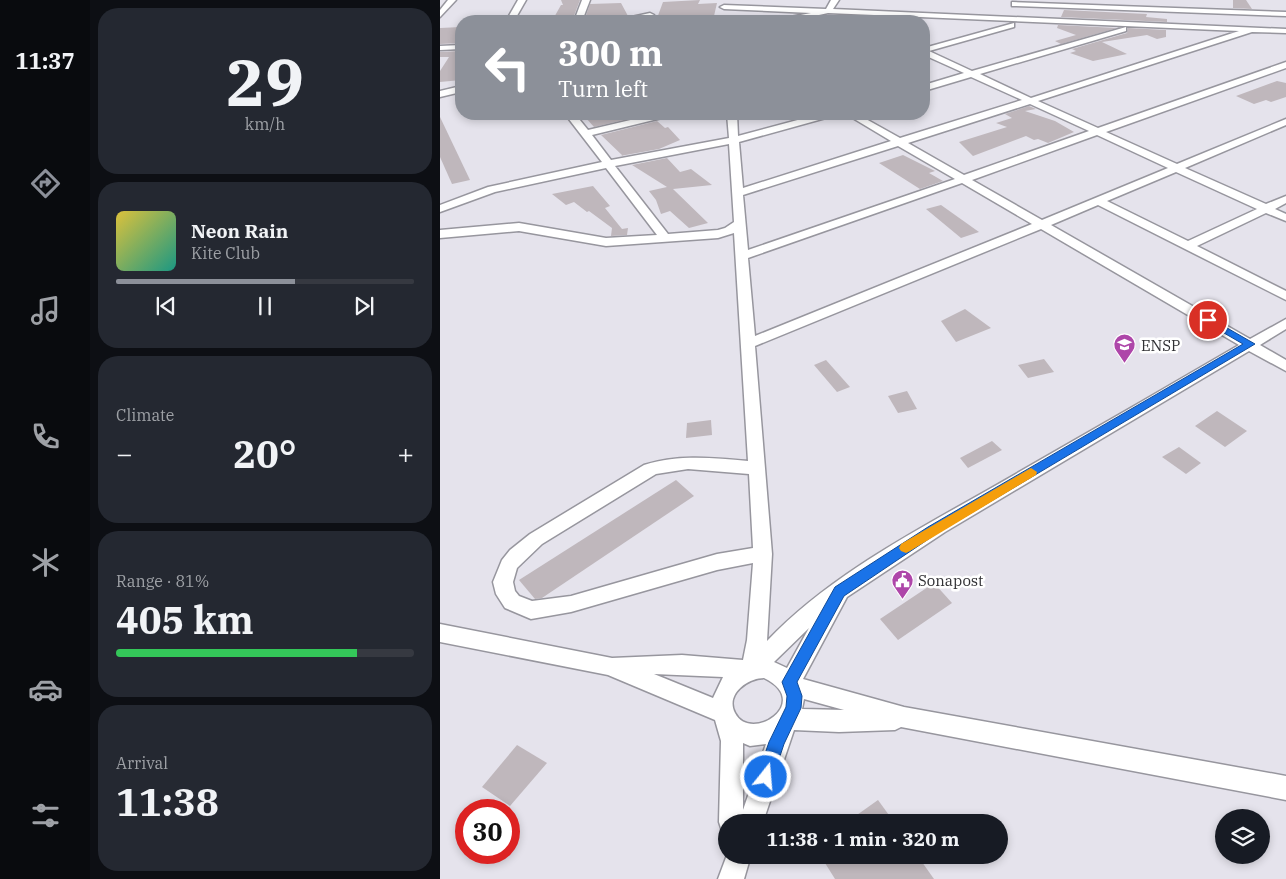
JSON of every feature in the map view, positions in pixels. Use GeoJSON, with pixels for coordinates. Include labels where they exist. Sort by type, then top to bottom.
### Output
{"type":"FeatureCollection","features":[{"type":"Feature","properties":{"kind":"street"},"geometry":{"type":"LineString","coordinates":[[440,15],[452,0]]}},
{"type":"Feature","properties":{"kind":"street"},"geometry":{"type":"LineString","coordinates":[[513,15],[522,0]]}},
{"type":"Feature","properties":{"kind":"street"},"geometry":{"type":"LineString","coordinates":[[580,15],[586,0]]}},
{"type":"Feature","properties":{"kind":"street"},"geometry":{"type":"LineString","coordinates":[[831,12],[835,0]]}},
{"type":"Feature","properties":{"kind":"street"},"geometry":{"type":"LineString","coordinates":[[1186,27],[1192,0]]}},
{"type":"Feature","properties":{"kind":"street"},"geometry":{"type":"LineString","coordinates":[[1007,20],[1017,2],[1286,14]]}},
{"type":"Feature","properties":{"kind":"street"},"geometry":{"type":"LineString","coordinates":[[724,7],[902,15]]}},
{"type":"Feature","properties":{"kind":"street"},"geometry":{"type":"LineString","coordinates":[[815,15],[831,12],[839,15]]}},
{"type":"Feature","properties":{"kind":"street"},"geometry":{"type":"LineString","coordinates":[[930,16],[1286,31]]}},
{"type":"Feature","properties":{"kind":"street"},"geometry":{"type":"LineString","coordinates":[[930,49],[1026,21]]}},
{"type":"Feature","properties":{"kind":"street"},"geometry":{"type":"LineString","coordinates":[[930,86],[1137,25]]}},
{"type":"Feature","properties":{"kind":"street"},"geometry":{"type":"LineString","coordinates":[[737,193],[1250,30]]}},
{"type":"Feature","properties":{"kind":"street"},"geometry":{"type":"LineString","coordinates":[[440,48],[455,48]]}},
{"type":"Feature","properties":{"kind":"street"},"geometry":{"type":"LineString","coordinates":[[930,54],[1286,218]]}},
{"type":"Feature","properties":{"kind":"street"},"geometry":{"type":"LineString","coordinates":[[741,256],[964,180],[1286,64]]}},
{"type":"Feature","properties":{"kind":"street"},"geometry":{"type":"LineString","coordinates":[[440,94],[455,90]]}},
{"type":"Feature","properties":{"kind":"street"},"geometry":{"type":"LineString","coordinates":[[574,120],[666,239]]}},
{"type":"Feature","properties":{"kind":"street"},"geometry":{"type":"LineString","coordinates":[[585,134],[642,120]]}},
{"type":"Feature","properties":{"kind":"street"},"geometry":{"type":"LineString","coordinates":[[732,120],[763,554],[757,640],[752,669]]}},
{"type":"Feature","properties":{"kind":"street"},"geometry":{"type":"LineString","coordinates":[[440,209],[492,189],[734,140],[808,120]]}},
{"type":"Feature","properties":{"kind":"street"},"geometry":{"type":"LineString","coordinates":[[861,120],[1286,366]]}},
{"type":"Feature","properties":{"kind":"street"},"geometry":{"type":"LineString","coordinates":[[747,344],[1099,201],[1286,122]]}},
{"type":"Feature","properties":{"kind":"street"},"geometry":{"type":"LineString","coordinates":[[1188,246],[1286,199]]}},
{"type":"Feature","properties":{"kind":"street"},"geometry":{"type":"LineString","coordinates":[[1099,201],[1286,296]]}},
{"type":"Feature","properties":{"kind":"street"},"geometry":{"type":"LineString","coordinates":[[440,234],[519,227],[606,242],[718,234],[729,231],[739,224]]}},
{"type":"Feature","properties":{"kind":"street"},"geometry":{"type":"LineString","coordinates":[[731,814],[732,741],[723,703],[725,693],[738,676],[752,669],[795,627],[840,592],[932,530],[1286,323]]}},
{"type":"Feature","properties":{"kind":"street"},"geometry":{"type":"LineString","coordinates":[[756,468],[682,464],[658,466],[650,469],[536,539],[509,564],[503,582],[506,594],[512,602],[522,608],[531,610],[545,609],[571,604],[717,562],[763,554]]}},
{"type":"Feature","properties":{"kind":"street"},"geometry":{"type":"LineString","coordinates":[[791,684],[840,592]]}},
{"type":"Feature","properties":{"kind":"street"},"geometry":{"type":"LineString","coordinates":[[440,632],[609,666],[693,664],[752,669],[765,668],[783,675],[791,684],[794,696],[793,708],[786,721],[754,814]]}},
{"type":"Feature","properties":{"kind":"street"},"geometry":{"type":"LineString","coordinates":[[609,666],[727,719],[741,733],[756,736],[772,732],[786,721],[904,718]]}},
{"type":"Feature","properties":{"kind":"street"},"geometry":{"type":"LineString","coordinates":[[791,684],[904,718],[1286,788]]}},
{"type":"Feature","properties":{"kind":"building"},"geometry":{"type":"Polygon","coordinates":[[[561,0],[580,0],[574,15],[555,15],[561,5],[563,5],[561,0]]]}},
{"type":"Feature","properties":{"kind":"building"},"geometry":{"type":"Polygon","coordinates":[[[700,0],[698,4],[717,3],[714,15],[658,15],[663,2],[700,0]]]}},
{"type":"Feature","properties":{"kind":"building"},"geometry":{"type":"Polygon","coordinates":[[[1233,0],[1246,0],[1252,9],[1233,8],[1233,0]]]}},
{"type":"Feature","properties":{"kind":"building"},"geometry":{"type":"Polygon","coordinates":[[[621,3],[627,15],[586,15],[590,4],[621,3]]]}},
{"type":"Feature","properties":{"kind":"building"},"geometry":{"type":"Polygon","coordinates":[[[1064,10],[1147,14],[1146,17],[1167,19],[1167,22],[1061,17],[1064,10]]]}},
{"type":"Feature","properties":{"kind":"building"},"geometry":{"type":"Polygon","coordinates":[[[1058,25],[1117,28],[1061,44],[1055,41],[1076,35],[1057,28],[1058,25]]]}},
{"type":"Feature","properties":{"kind":"building"},"geometry":{"type":"Polygon","coordinates":[[[455,27],[455,43],[440,44],[440,28],[455,27]]]}},
{"type":"Feature","properties":{"kind":"building"},"geometry":{"type":"Polygon","coordinates":[[[1128,28],[1166,30],[1166,37],[1157,39],[1147,35],[1102,42],[1127,54],[1093,61],[1070,53],[1076,51],[1072,49],[1127,33],[1128,28]]]}},
{"type":"Feature","properties":{"kind":"building"},"geometry":{"type":"Polygon","coordinates":[[[455,51],[455,81],[440,82],[440,71],[449,57],[440,57],[440,52],[455,51]]]}},
{"type":"Feature","properties":{"kind":"building"},"geometry":{"type":"Polygon","coordinates":[[[1277,81],[1286,83],[1286,97],[1271,102],[1266,100],[1254,104],[1236,96],[1277,81]]]}},
{"type":"Feature","properties":{"kind":"building"},"geometry":{"type":"Polygon","coordinates":[[[1029,106],[1036,109],[1025,111],[1055,121],[1074,132],[1048,143],[1026,136],[973,156],[959,142],[1007,127],[996,123],[1012,118],[1005,114],[1029,106]]]}},
{"type":"Feature","properties":{"kind":"building"},"geometry":{"type":"Polygon","coordinates":[[[440,117],[470,180],[452,184],[440,157],[440,117]]]}},
{"type":"Feature","properties":{"kind":"building"},"geometry":{"type":"Polygon","coordinates":[[[588,120],[624,120],[594,127],[588,120]]]}},
{"type":"Feature","properties":{"kind":"building"},"geometry":{"type":"Polygon","coordinates":[[[657,121],[665,128],[668,127],[680,140],[659,149],[623,156],[601,135],[657,121]]]}},
{"type":"Feature","properties":{"kind":"building"},"geometry":{"type":"Polygon","coordinates":[[[903,155],[935,171],[929,173],[943,181],[920,189],[879,163],[903,155]]]}},
{"type":"Feature","properties":{"kind":"building"},"geometry":{"type":"Polygon","coordinates":[[[667,158],[680,172],[691,169],[712,185],[673,189],[708,223],[689,228],[670,211],[661,214],[656,200],[649,191],[667,187],[632,165],[667,158]]]}},
{"type":"Feature","properties":{"kind":"building"},"geometry":{"type":"Polygon","coordinates":[[[593,186],[610,206],[605,208],[622,229],[628,228],[627,235],[611,236],[612,228],[589,211],[587,212],[574,202],[566,205],[552,194],[593,186]]]}},
{"type":"Feature","properties":{"kind":"building"},"geometry":{"type":"Polygon","coordinates":[[[941,205],[979,232],[961,238],[926,209],[941,205]]]}},
{"type":"Feature","properties":{"kind":"building"},"geometry":{"type":"Polygon","coordinates":[[[965,309],[991,328],[956,342],[941,321],[965,309]]]}},
{"type":"Feature","properties":{"kind":"building"},"geometry":{"type":"Polygon","coordinates":[[[1044,359],[1054,372],[1028,378],[1018,365],[1044,359]]]}},
{"type":"Feature","properties":{"kind":"building"},"geometry":{"type":"Polygon","coordinates":[[[826,360],[850,387],[837,392],[814,365],[826,360]]]}},
{"type":"Feature","properties":{"kind":"building"},"geometry":{"type":"Polygon","coordinates":[[[907,391],[917,409],[898,413],[888,396],[907,391]]]}},
{"type":"Feature","properties":{"kind":"building"},"geometry":{"type":"Polygon","coordinates":[[[1217,411],[1247,431],[1225,447],[1195,426],[1217,411]]]}},
{"type":"Feature","properties":{"kind":"building"},"geometry":{"type":"Polygon","coordinates":[[[711,420],[712,435],[686,438],[687,423],[711,420]]]}},
{"type":"Feature","properties":{"kind":"building"},"geometry":{"type":"Polygon","coordinates":[[[992,441],[1002,450],[968,468],[960,458],[992,441]]]}},
{"type":"Feature","properties":{"kind":"building"},"geometry":{"type":"Polygon","coordinates":[[[1179,447],[1201,463],[1186,474],[1162,457],[1179,447]]]}},
{"type":"Feature","properties":{"kind":"building"},"geometry":{"type":"Polygon","coordinates":[[[676,480],[694,496],[542,598],[535,599],[519,580],[676,480]]]}},
{"type":"Feature","properties":{"kind":"building"},"geometry":{"type":"Polygon","coordinates":[[[934,583],[952,603],[898,640],[880,619],[934,583]]]}},
{"type":"Feature","properties":{"kind":"building"},"geometry":{"type":"Polygon","coordinates":[[[517,745],[547,763],[516,799],[500,799],[482,787],[517,745]]]}},
{"type":"Feature","properties":{"kind":"building"},"geometry":{"type":"Polygon","coordinates":[[[878,800],[888,814],[858,814],[878,800]]]}},
{"type":"Feature","properties":{"kind":"building"},"geometry":{"type":"Polygon","coordinates":[[[826,864],[923,864],[934,879],[835,879],[826,864]]]}},
{"type":"Feature","properties":{"kind":"slow traffic"},"geometry":{"type":"LineString","coordinates":[[906,548],[932,530],[1031,472]]}},
{"type":"Feature","properties":{"kind":"place","name":"ENSP"},"geometry":{"type":"Point","coordinates":[1125,364]}},
{"type":"Feature","properties":{"kind":"place","name":"Sonapost"},"geometry":{"type":"Point","coordinates":[902,599]}},
{"type":"Feature","properties":{"kind":"route"},"geometry":{"type":"LineString","coordinates":[[766,777],[777,742],[793,708],[794,696],[790,682],[840,592],[932,530],[1250,344],[1208,320]]}}]}
